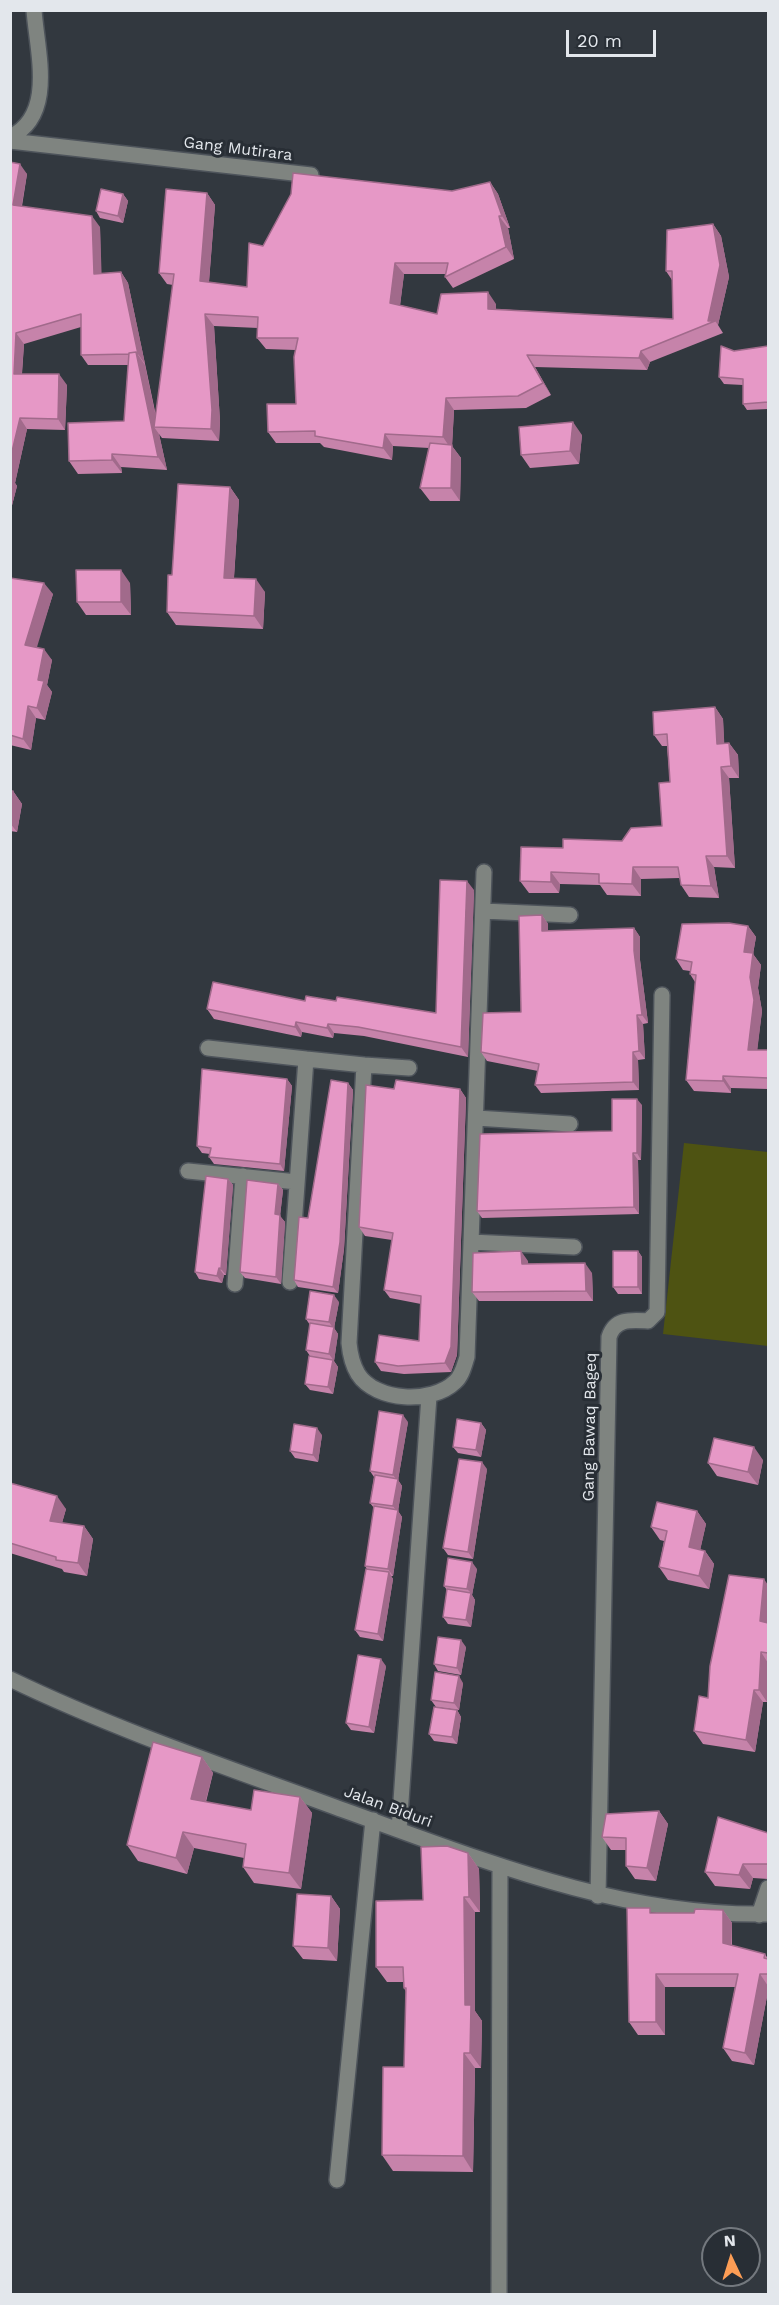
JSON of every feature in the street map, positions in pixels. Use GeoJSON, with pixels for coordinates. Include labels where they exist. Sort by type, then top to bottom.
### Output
{"type":"FeatureCollection","features":[{"type":"Feature","properties":{"kind":"street"},"geometry":{"type":"LineString","coordinates":[[10,139],[32,119],[39,103],[34,10]]}},
{"type":"Feature","properties":{"kind":"street","name":"Gang Mutirara"},"geometry":{"type":"LineString","coordinates":[[10,139],[331,178]]}},
{"type":"Feature","properties":{"kind":"street"},"geometry":{"type":"LineString","coordinates":[[364,1065],[349,1343],[352,1361],[359,1376],[373,1388],[386,1394],[429,1396],[455,1383],[467,1357],[484,872]]}},
{"type":"Feature","properties":{"kind":"street"},"geometry":{"type":"LineString","coordinates":[[483,911],[570,915]]}},
{"type":"Feature","properties":{"kind":"street","name":"Gang Bawaq Bageq"},"geometry":{"type":"LineString","coordinates":[[598,1896],[609,1337],[612,1329],[618,1323],[627,1320],[648,1321],[657,1312],[662,995]]}},
{"type":"Feature","properties":{"kind":"street"},"geometry":{"type":"LineString","coordinates":[[208,1048],[409,1068]]}},
{"type":"Feature","properties":{"kind":"street"},"geometry":{"type":"LineString","coordinates":[[290,1282],[306,1059]]}},
{"type":"Feature","properties":{"kind":"street"},"geometry":{"type":"LineString","coordinates":[[476,1118],[570,1124]]}},
{"type":"Feature","properties":{"kind":"street"},"geometry":{"type":"LineString","coordinates":[[188,1171],[297,1182]]}},
{"type":"Feature","properties":{"kind":"street"},"geometry":{"type":"LineString","coordinates":[[235,1284],[243,1176]]}},
{"type":"Feature","properties":{"kind":"street"},"geometry":{"type":"LineString","coordinates":[[471,1242],[574,1247]]}},
{"type":"Feature","properties":{"kind":"street"},"geometry":{"type":"LineString","coordinates":[[399,1830],[429,1396]]}},
{"type":"Feature","properties":{"kind":"street","name":"Jalan Biduri"},"geometry":{"type":"LineString","coordinates":[[10,1679],[66,1706],[153,1741],[500,1866],[598,1896],[683,1908],[764,1915]]}},
{"type":"Feature","properties":{"kind":"street"},"geometry":{"type":"LineString","coordinates":[[337,2180],[373,1820]]}},
{"type":"Feature","properties":{"kind":"street"},"geometry":{"type":"LineString","coordinates":[[499,2295],[500,1866]]}},
{"type":"Feature","properties":{"kind":"street"},"geometry":{"type":"LineString","coordinates":[[764,1915],[768,1888]]}},
{"type":"Feature","properties":{"kind":"green space"},"geometry":{"type":"Polygon","coordinates":[[[684,1143],[768,1152],[768,1346],[663,1334],[684,1143]]]}},
{"type":"Feature","properties":{"kind":"building"},"geometry":{"type":"Polygon","coordinates":[[[10,162],[20,164],[13,205],[92,216],[94,274],[121,272],[138,354],[136,352],[81,355],[81,314],[16,333],[14,374],[59,374],[58,419],[20,418],[10,460],[10,162]]]}},
{"type":"Feature","properties":{"kind":"building"},"geometry":{"type":"Polygon","coordinates":[[[293,173],[452,191],[490,182],[502,216],[499,216],[506,247],[445,277],[448,263],[395,263],[390,303],[437,314],[441,294],[488,292],[488,309],[673,319],[672,271],[666,271],[667,230],[713,224],[720,265],[708,321],[715,321],[641,351],[639,358],[527,355],[543,383],[518,396],[446,398],[443,437],[385,434],[383,448],[315,436],[315,431],[268,432],[267,404],[296,404],[294,357],[298,338],[257,338],[258,317],[205,314],[212,410],[211,429],[154,427],[174,274],[159,273],[166,189],[207,193],[200,281],[247,287],[249,243],[263,246],[291,194],[293,173]]]}},
{"type":"Feature","properties":{"kind":"building"},"geometry":{"type":"Polygon","coordinates":[[[101,189],[123,194],[118,216],[96,211],[101,189]]]}},
{"type":"Feature","properties":{"kind":"building"},"geometry":{"type":"Polygon","coordinates":[[[721,346],[734,351],[768,346],[768,402],[743,404],[743,379],[719,377],[721,346]]]}},
{"type":"Feature","properties":{"kind":"building"},"geometry":{"type":"Polygon","coordinates":[[[136,352],[158,457],[112,454],[112,460],[69,461],[68,423],[124,421],[129,353],[136,352]]]}},
{"type":"Feature","properties":{"kind":"building"},"geometry":{"type":"Polygon","coordinates":[[[573,422],[570,451],[521,455],[519,427],[573,422]]]}},
{"type":"Feature","properties":{"kind":"building"},"geometry":{"type":"Polygon","coordinates":[[[430,443],[452,445],[451,488],[420,488],[430,443]]]}},
{"type":"Feature","properties":{"kind":"building"},"geometry":{"type":"Polygon","coordinates":[[[178,484],[230,487],[224,578],[256,579],[254,616],[167,612],[168,575],[172,575],[178,484]]]}},
{"type":"Feature","properties":{"kind":"building"},"geometry":{"type":"Polygon","coordinates":[[[76,570],[121,570],[121,602],[77,602],[76,570]]]}},
{"type":"Feature","properties":{"kind":"building"},"geometry":{"type":"Polygon","coordinates":[[[10,578],[44,583],[25,645],[44,649],[38,680],[44,681],[37,708],[28,706],[23,739],[10,735],[10,578]]]}},
{"type":"Feature","properties":{"kind":"building"},"geometry":{"type":"Polygon","coordinates":[[[715,707],[717,744],[729,743],[731,766],[721,767],[727,856],[706,856],[711,886],[681,885],[678,867],[633,867],[632,884],[599,883],[599,874],[551,872],[551,882],[520,881],[521,847],[563,848],[563,839],[622,841],[631,828],[662,826],[659,783],[670,782],[667,734],[654,735],[653,712],[715,707]]]}},
{"type":"Feature","properties":{"kind":"building"},"geometry":{"type":"Polygon","coordinates":[[[440,880],[467,881],[461,1047],[358,1027],[328,1024],[327,1028],[296,1022],[295,1027],[207,1009],[213,982],[305,1001],[306,996],[336,1001],[337,997],[436,1013],[440,880]]]}},
{"type":"Feature","properties":{"kind":"building"},"geometry":{"type":"Polygon","coordinates":[[[542,915],[542,931],[634,928],[634,951],[642,1015],[637,1015],[639,1051],[633,1052],[633,1082],[535,1085],[539,1064],[481,1052],[483,1013],[521,1012],[519,916],[542,915]]]}},
{"type":"Feature","properties":{"kind":"building"},"geometry":{"type":"Polygon","coordinates":[[[729,923],[748,926],[744,952],[753,953],[750,977],[754,1000],[748,1050],[768,1050],[768,1078],[723,1076],[723,1081],[686,1080],[696,975],[690,974],[692,962],[676,959],[682,924],[729,923]]]}},
{"type":"Feature","properties":{"kind":"building"},"geometry":{"type":"Polygon","coordinates":[[[202,1069],[287,1079],[280,1164],[209,1157],[211,1148],[197,1146],[202,1069]]]}},
{"type":"Feature","properties":{"kind":"building"},"geometry":{"type":"Polygon","coordinates":[[[331,1080],[348,1083],[340,1242],[333,1287],[294,1280],[299,1217],[308,1218],[331,1080]]]}},
{"type":"Feature","properties":{"kind":"building"},"geometry":{"type":"Polygon","coordinates":[[[396,1080],[460,1089],[451,1347],[445,1363],[398,1366],[375,1362],[379,1335],[419,1341],[421,1296],[384,1290],[393,1233],[359,1227],[366,1085],[394,1089],[396,1080]]]}},
{"type":"Feature","properties":{"kind":"building"},"geometry":{"type":"Polygon","coordinates":[[[612,1099],[637,1099],[637,1153],[633,1153],[634,1207],[477,1211],[480,1134],[612,1131],[612,1099]]]}},
{"type":"Feature","properties":{"kind":"building"},"geometry":{"type":"Polygon","coordinates":[[[206,1176],[228,1179],[221,1269],[219,1268],[217,1276],[195,1272],[206,1176]]]}},
{"type":"Feature","properties":{"kind":"building"},"geometry":{"type":"Polygon","coordinates":[[[247,1180],[278,1184],[275,1214],[280,1215],[276,1277],[240,1272],[247,1180]]]}},
{"type":"Feature","properties":{"kind":"building"},"geometry":{"type":"Polygon","coordinates":[[[521,1251],[522,1264],[585,1263],[586,1291],[472,1292],[473,1253],[521,1251]]]}},
{"type":"Feature","properties":{"kind":"building"},"geometry":{"type":"Polygon","coordinates":[[[613,1251],[638,1251],[638,1287],[613,1287],[613,1251]]]}},
{"type":"Feature","properties":{"kind":"building"},"geometry":{"type":"Polygon","coordinates":[[[310,1291],[334,1295],[329,1322],[306,1319],[310,1291]]]}},
{"type":"Feature","properties":{"kind":"building"},"geometry":{"type":"Polygon","coordinates":[[[310,1323],[334,1327],[329,1354],[306,1350],[310,1323]]]}},
{"type":"Feature","properties":{"kind":"building"},"geometry":{"type":"Polygon","coordinates":[[[309,1356],[333,1360],[328,1387],[305,1384],[309,1356]]]}},
{"type":"Feature","properties":{"kind":"building"},"geometry":{"type":"Polygon","coordinates":[[[379,1411],[403,1415],[393,1475],[370,1471],[379,1411]]]}},
{"type":"Feature","properties":{"kind":"building"},"geometry":{"type":"Polygon","coordinates":[[[457,1419],[481,1423],[476,1450],[453,1447],[457,1419]]]}},
{"type":"Feature","properties":{"kind":"building"},"geometry":{"type":"Polygon","coordinates":[[[294,1424],[317,1428],[313,1455],[290,1451],[294,1424]]]}},
{"type":"Feature","properties":{"kind":"building"},"geometry":{"type":"Polygon","coordinates":[[[714,1438],[754,1447],[748,1472],[708,1463],[714,1438]]]}},
{"type":"Feature","properties":{"kind":"building"},"geometry":{"type":"Polygon","coordinates":[[[459,1459],[482,1462],[468,1552],[443,1548],[459,1459]]]}},
{"type":"Feature","properties":{"kind":"building"},"geometry":{"type":"Polygon","coordinates":[[[375,1475],[398,1479],[393,1506],[370,1503],[375,1475]]]}},
{"type":"Feature","properties":{"kind":"building"},"geometry":{"type":"Polygon","coordinates":[[[10,1483],[57,1496],[50,1521],[84,1526],[78,1563],[56,1560],[56,1557],[10,1543],[10,1483]]]}},
{"type":"Feature","properties":{"kind":"building"},"geometry":{"type":"Polygon","coordinates":[[[657,1502],[697,1511],[689,1547],[705,1551],[699,1576],[659,1567],[667,1531],[651,1527],[657,1502]]]}},
{"type":"Feature","properties":{"kind":"building"},"geometry":{"type":"Polygon","coordinates":[[[374,1506],[398,1510],[388,1569],[365,1566],[374,1506]]]}},
{"type":"Feature","properties":{"kind":"building"},"geometry":{"type":"Polygon","coordinates":[[[448,1558],[472,1562],[467,1589],[444,1586],[448,1558]]]}},
{"type":"Feature","properties":{"kind":"building"},"geometry":{"type":"Polygon","coordinates":[[[366,1569],[389,1572],[378,1634],[355,1630],[366,1569]]]}},
{"type":"Feature","properties":{"kind":"building"},"geometry":{"type":"Polygon","coordinates":[[[729,1575],[764,1579],[760,1621],[768,1623],[768,1653],[761,1652],[759,1690],[754,1690],[746,1740],[694,1731],[699,1696],[708,1698],[710,1666],[729,1575]]]}},
{"type":"Feature","properties":{"kind":"building"},"geometry":{"type":"Polygon","coordinates":[[[447,1589],[471,1593],[466,1620],[443,1617],[447,1589]]]}},
{"type":"Feature","properties":{"kind":"building"},"geometry":{"type":"Polygon","coordinates":[[[438,1637],[461,1640],[457,1668],[434,1664],[438,1637]]]}},
{"type":"Feature","properties":{"kind":"building"},"geometry":{"type":"Polygon","coordinates":[[[358,1655],[381,1659],[369,1727],[346,1723],[358,1655]]]}},
{"type":"Feature","properties":{"kind":"building"},"geometry":{"type":"Polygon","coordinates":[[[435,1672],[459,1676],[454,1703],[431,1700],[435,1672]]]}},
{"type":"Feature","properties":{"kind":"building"},"geometry":{"type":"Polygon","coordinates":[[[434,1707],[457,1710],[452,1737],[429,1734],[434,1707]]]}},
{"type":"Feature","properties":{"kind":"building"},"geometry":{"type":"Polygon","coordinates":[[[153,1742],[202,1757],[191,1799],[251,1810],[254,1790],[300,1797],[289,1873],[243,1867],[246,1844],[183,1832],[176,1858],[127,1845],[153,1742]]]}},
{"type":"Feature","properties":{"kind":"building"},"geometry":{"type":"Polygon","coordinates":[[[659,1811],[647,1868],[626,1866],[626,1838],[602,1837],[606,1814],[659,1811]]]}},
{"type":"Feature","properties":{"kind":"building"},"geometry":{"type":"Polygon","coordinates":[[[718,1817],[768,1833],[768,1864],[743,1864],[739,1875],[705,1872],[718,1817]]]}},
{"type":"Feature","properties":{"kind":"building"},"geometry":{"type":"Polygon","coordinates":[[[447,1846],[468,1853],[469,1897],[464,1897],[465,2005],[471,2005],[470,2053],[464,2053],[463,2156],[382,2155],[383,2067],[404,2067],[406,1988],[404,1988],[403,1967],[376,1967],[376,1901],[423,1900],[421,1847],[447,1846]]]}},
{"type":"Feature","properties":{"kind":"building"},"geometry":{"type":"Polygon","coordinates":[[[297,1894],[331,1896],[328,1948],[293,1946],[297,1894]]]}},
{"type":"Feature","properties":{"kind":"building"},"geometry":{"type":"Polygon","coordinates":[[[627,1908],[650,1908],[650,1913],[694,1913],[695,1909],[723,1910],[723,1943],[765,1954],[764,1958],[768,1959],[768,1974],[760,1974],[745,2053],[723,2048],[738,1974],[656,1974],[656,2022],[629,2022],[627,1908]]]}}]}
